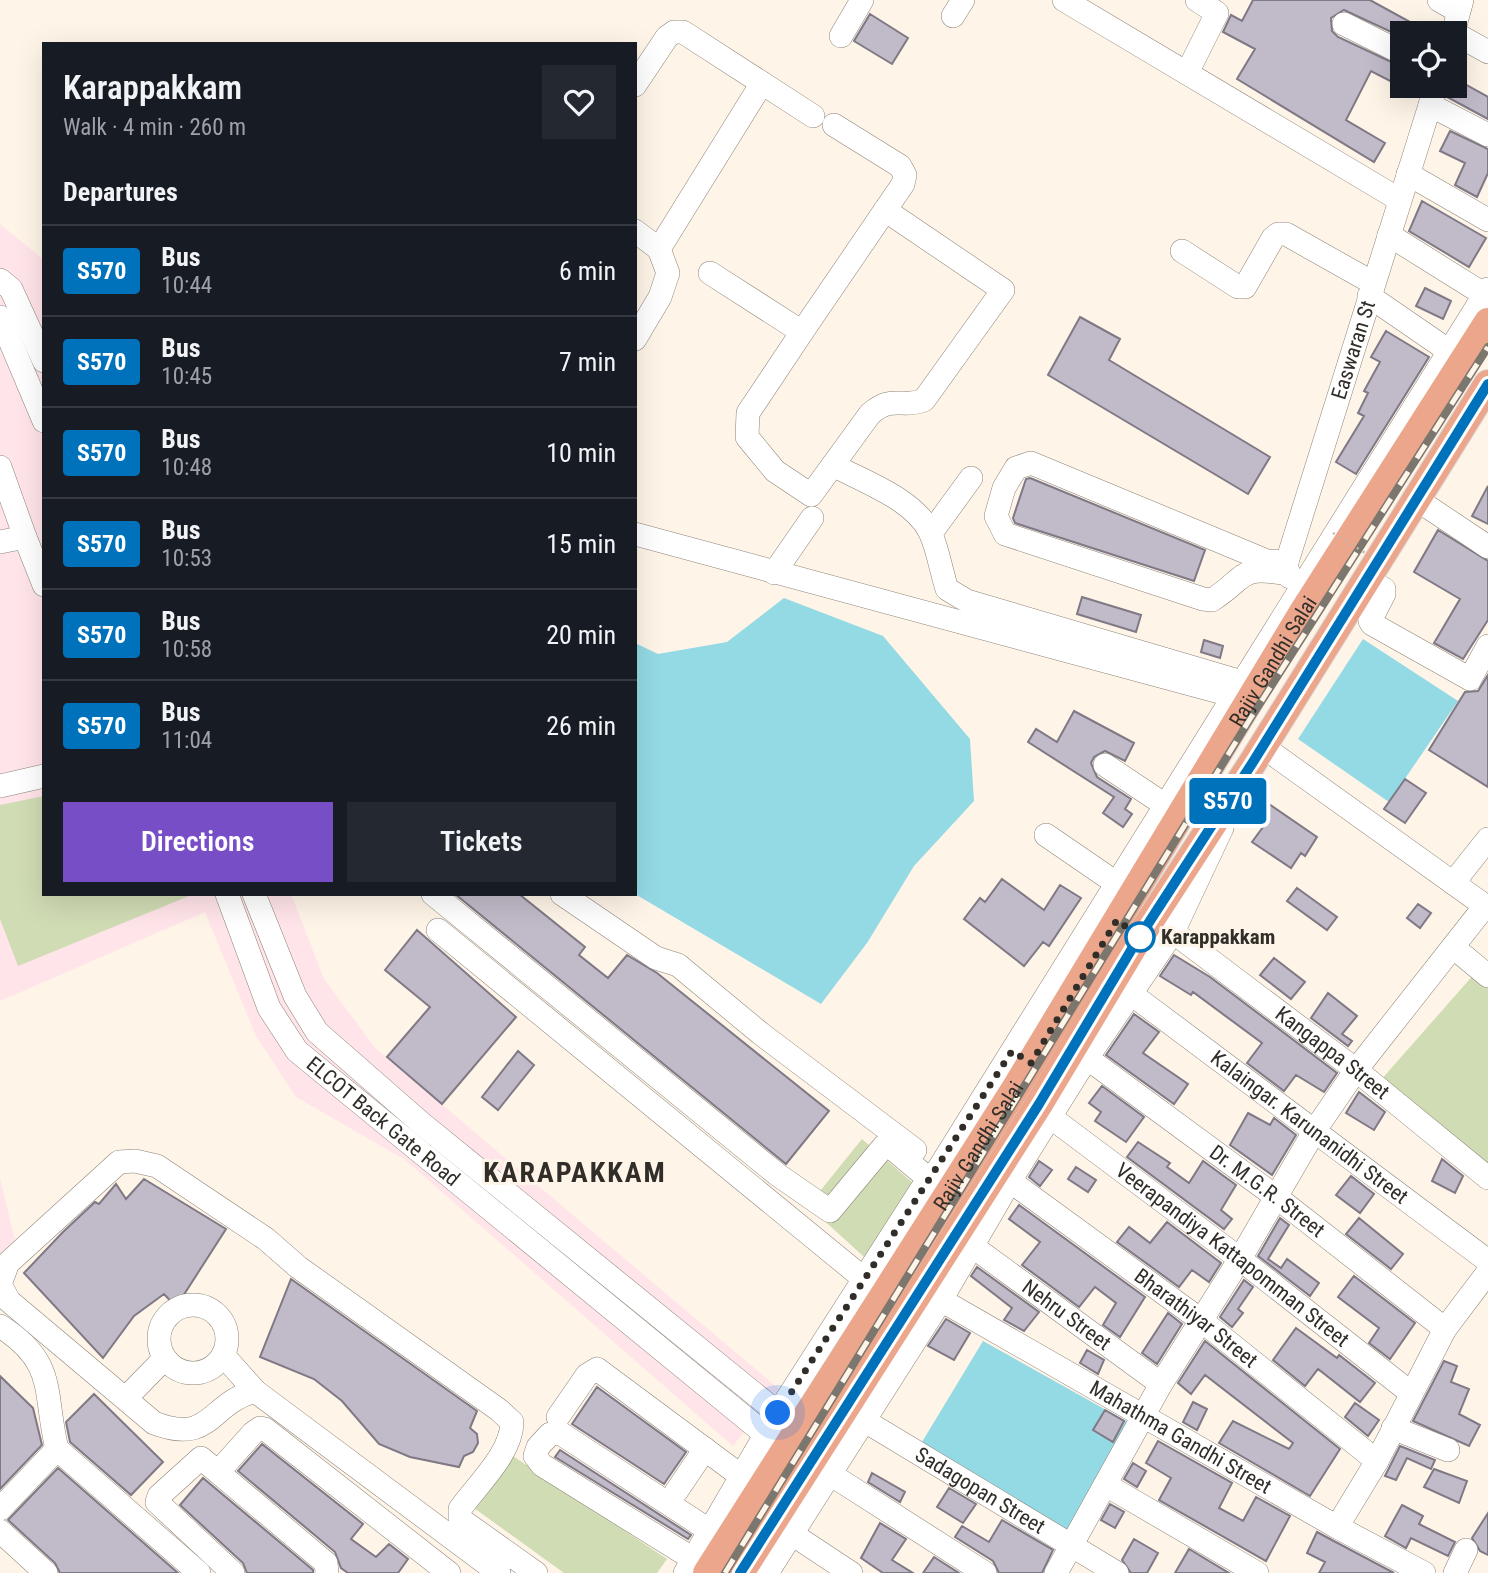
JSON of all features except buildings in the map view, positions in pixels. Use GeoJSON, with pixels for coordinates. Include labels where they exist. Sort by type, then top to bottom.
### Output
{"type":"FeatureCollection","features":[{"type":"Feature","properties":{"kind":"main road","name":"Rajiv Gandhi Salai"},"geometry":{"type":"LineString","coordinates":[[702,1569],[718,1536],[873,1287],[1021,1057],[1294,586],[1487,302]]}},
{"type":"Feature","properties":{"kind":"main road","name":"Rajiv Gandhi Salai"},"geometry":{"type":"LineString","coordinates":[[753,1567],[854,1414],[1044,1112],[1133,947],[1345,612],[1485,403]]}},
{"type":"Feature","properties":{"kind":"street"},"geometry":{"type":"LineString","coordinates":[[841,36],[862,0]]}},
{"type":"Feature","properties":{"kind":"street"},"geometry":{"type":"LineString","coordinates":[[1064,0],[1400,200]]}},
{"type":"Feature","properties":{"kind":"street"},"geometry":{"type":"LineString","coordinates":[[1186,73],[1217,13],[1197,0]]}},
{"type":"Feature","properties":{"kind":"street"},"geometry":{"type":"LineString","coordinates":[[1453,20],[1488,52]]}},
{"type":"Feature","properties":{"kind":"street"},"geometry":{"type":"LineString","coordinates":[[1344,24],[1390,46]]}},
{"type":"Feature","properties":{"kind":"street"},"geometry":{"type":"LineString","coordinates":[[637,82],[667,37],[674,32],[683,32],[900,166],[905,175],[903,184],[885,209],[748,413],[747,437],[775,471],[811,495],[870,414],[882,403],[893,401],[915,404],[925,400],[1003,290],[885,209]]}},
{"type":"Feature","properties":{"kind":"street"},"geometry":{"type":"LineString","coordinates":[[659,249],[762,83]]}},
{"type":"Feature","properties":{"kind":"street","name":"Easwaran St"},"geometry":{"type":"LineString","coordinates":[[1294,586],[1371,289],[1432,98]]}},
{"type":"Feature","properties":{"kind":"street"},"geometry":{"type":"LineString","coordinates":[[1437,98],[1488,135]]}},
{"type":"Feature","properties":{"kind":"street"},"geometry":{"type":"LineString","coordinates":[[1408,174],[1488,220]]}},
{"type":"Feature","properties":{"kind":"street"},"geometry":{"type":"LineString","coordinates":[[637,232],[659,249],[668,273],[660,297],[637,335]]}},
{"type":"Feature","properties":{"kind":"street"},"geometry":{"type":"LineString","coordinates":[[1182,251],[1238,288],[1245,287],[1273,238],[1286,234],[1371,289],[1449,351]]}},
{"type":"Feature","properties":{"kind":"street"},"geometry":{"type":"LineString","coordinates":[[718,1536],[741,1476],[778,1413],[873,1287],[935,1174],[1021,1057],[1115,883],[1238,689],[1294,586],[1449,351],[1487,302],[1389,235]]}},
{"type":"Feature","properties":{"kind":"street"},"geometry":{"type":"LineString","coordinates":[[710,273],[802,332]]}},
{"type":"Feature","properties":{"kind":"street"},"geometry":{"type":"LineString","coordinates":[[0,280],[11,289],[42,357]]}},
{"type":"Feature","properties":{"kind":"street"},"geometry":{"type":"LineString","coordinates":[[0,317],[42,416]]}},
{"type":"Feature","properties":{"kind":"street"},"geometry":{"type":"LineString","coordinates":[[1345,612],[1372,582],[1425,505],[1485,403]]}},
{"type":"Feature","properties":{"kind":"street"},"geometry":{"type":"LineString","coordinates":[[1031,463],[1267,561],[1294,586],[1264,570],[1237,577],[1213,600],[1203,599],[1005,534],[996,516],[1004,488],[1016,468],[1031,463]]}},
{"type":"Feature","properties":{"kind":"street"},"geometry":{"type":"LineString","coordinates":[[833,465],[901,503],[920,517],[931,533],[947,589],[967,601],[1238,689]]}},
{"type":"Feature","properties":{"kind":"street"},"geometry":{"type":"LineString","coordinates":[[0,467],[42,580]]}},
{"type":"Feature","properties":{"kind":"street"},"geometry":{"type":"LineString","coordinates":[[931,533],[971,478]]}},
{"type":"Feature","properties":{"kind":"street"},"geometry":{"type":"LineString","coordinates":[[1425,505],[1488,547]]}},
{"type":"Feature","properties":{"kind":"street"},"geometry":{"type":"LineString","coordinates":[[774,573],[813,518]]}},
{"type":"Feature","properties":{"kind":"street"},"geometry":{"type":"LineString","coordinates":[[637,535],[774,573],[1238,689]]}},
{"type":"Feature","properties":{"kind":"street"},"geometry":{"type":"LineString","coordinates":[[0,542],[25,537]]}},
{"type":"Feature","properties":{"kind":"street"},"geometry":{"type":"LineString","coordinates":[[1372,582],[1384,589],[1370,621],[1372,624],[1459,673],[1470,679],[1488,646]]}},
{"type":"Feature","properties":{"kind":"street"},"geometry":{"type":"LineString","coordinates":[[702,1569],[542,1465],[535,1456],[538,1447],[550,1434],[560,1433],[718,1536],[753,1567],[792,1534],[830,1474],[854,1414],[941,1300],[1010,1181],[1044,1112],[1087,1058],[1173,932],[1257,754],[1487,907],[1356,1070],[1315,1130],[1240,1259],[1161,1384],[1056,1573]]}},
{"type":"Feature","properties":{"kind":"street"},"geometry":{"type":"LineString","coordinates":[[1105,765],[1165,805]]}},
{"type":"Feature","properties":{"kind":"street"},"geometry":{"type":"LineString","coordinates":[[0,786],[42,776]]}},
{"type":"Feature","properties":{"kind":"street"},"geometry":{"type":"LineString","coordinates":[[1046,835],[1115,883]]}},
{"type":"Feature","properties":{"kind":"street"},"geometry":{"type":"LineString","coordinates":[[1453,883],[1488,839]]}},
{"type":"Feature","properties":{"kind":"street","name":"ELCOT Back Gate Road"},"geometry":{"type":"LineString","coordinates":[[228,896],[270,1008],[297,1051],[765,1434]]}},
{"type":"Feature","properties":{"kind":"street","name":"ELCOT Back Gate Road"},"geometry":{"type":"LineString","coordinates":[[255,896],[295,996],[317,1032],[421,1124],[778,1413]]}},
{"type":"Feature","properties":{"kind":"street"},"geometry":{"type":"LineString","coordinates":[[435,896],[778,1175],[830,1211],[884,1146],[935,1174]]}},
{"type":"Feature","properties":{"kind":"street"},"geometry":{"type":"LineString","coordinates":[[565,896],[656,958],[678,965],[935,1174]]}},
{"type":"Feature","properties":{"kind":"street"},"geometry":{"type":"LineString","coordinates":[[438,930],[873,1287]]}},
{"type":"Feature","properties":{"kind":"street","name":"Kangappa Street"},"geometry":{"type":"LineString","coordinates":[[1173,932],[1356,1070],[1488,1178]]}},
{"type":"Feature","properties":{"kind":"street"},"geometry":{"type":"LineString","coordinates":[[1453,947],[1488,976]]}},
{"type":"Feature","properties":{"kind":"street","name":"Kalaingar. Karunanidhi Street"},"geometry":{"type":"LineString","coordinates":[[1130,993],[1488,1261]]}},
{"type":"Feature","properties":{"kind":"street","name":"Dr. M.G.R. Street"},"geometry":{"type":"LineString","coordinates":[[1087,1058],[1275,1196],[1445,1329]]}},
{"type":"Feature","properties":{"kind":"street","name":"Veerapandiya Kattapomman Street"},"geometry":{"type":"LineString","coordinates":[[1044,1112],[1240,1259],[1411,1393]]}},
{"type":"Feature","properties":{"kind":"street"},"geometry":{"type":"LineString","coordinates":[[255,1391],[240,1396],[197,1430],[176,1432],[154,1423],[9,1301],[0,1284],[8,1264],[119,1162],[135,1161],[157,1166],[266,1239],[298,1267],[512,1422],[512,1434],[460,1509],[455,1527]]}},
{"type":"Feature","properties":{"kind":"street","name":"Bharathiyar Street"},"geometry":{"type":"LineString","coordinates":[[1010,1181],[1202,1321],[1377,1461]]}},
{"type":"Feature","properties":{"kind":"street","name":"Nehru Street"},"geometry":{"type":"LineString","coordinates":[[972,1246],[1161,1384]]}},
{"type":"Feature","properties":{"kind":"street"},"geometry":{"type":"LineString","coordinates":[[1337,1527],[1377,1461],[1445,1329],[1488,1272]]}},
{"type":"Feature","properties":{"kind":"street","name":"Mahathma Gandhi Street"},"geometry":{"type":"LineString","coordinates":[[941,1300],[1415,1571]]}},
{"type":"Feature","properties":{"kind":"street"},"geometry":{"type":"LineString","coordinates":[[198,1305],[210,1309],[220,1318],[226,1330],[227,1343],[223,1355],[206,1370],[184,1371],[166,1358],[160,1333],[164,1321],[185,1306],[198,1305]]}},
{"type":"Feature","properties":{"kind":"street"},"geometry":{"type":"LineString","coordinates":[[0,1326],[19,1339],[39,1363],[49,1388],[49,1416],[57,1449],[199,1573]]}},
{"type":"Feature","properties":{"kind":"street"},"geometry":{"type":"LineString","coordinates":[[223,1355],[255,1391],[455,1527],[536,1573]]}},
{"type":"Feature","properties":{"kind":"street"},"geometry":{"type":"LineString","coordinates":[[126,1398],[166,1358]]}},
{"type":"Feature","properties":{"kind":"street"},"geometry":{"type":"LineString","coordinates":[[558,1417],[587,1375],[597,1369],[741,1476]]}},
{"type":"Feature","properties":{"kind":"street","name":"Sadagopan Street"},"geometry":{"type":"LineString","coordinates":[[854,1414],[1117,1573]]}},
{"type":"Feature","properties":{"kind":"street"},"geometry":{"type":"LineString","coordinates":[[219,1471],[253,1433],[260,1428],[265,1429],[449,1573]]}},
{"type":"Feature","properties":{"kind":"street"},"geometry":{"type":"LineString","coordinates":[[1393,1428],[1448,1450]]}},
{"type":"Feature","properties":{"kind":"street"},"geometry":{"type":"LineString","coordinates":[[0,1509],[57,1449]]}},
{"type":"Feature","properties":{"kind":"street"},"geometry":{"type":"LineString","coordinates":[[676,1492],[705,1449]]}},
{"type":"Feature","properties":{"kind":"street"},"geometry":{"type":"LineString","coordinates":[[233,1573],[157,1502],[159,1496],[195,1460],[201,1458],[208,1461],[326,1563],[327,1573]]}},
{"type":"Feature","properties":{"kind":"street"},"geometry":{"type":"LineString","coordinates":[[830,1474],[985,1573]]}},
{"type":"Feature","properties":{"kind":"street"},"geometry":{"type":"LineString","coordinates":[[1106,1485],[1257,1573]]}},
{"type":"Feature","properties":{"kind":"street"},"geometry":{"type":"LineString","coordinates":[[455,1527],[499,1573]]}},
{"type":"Feature","properties":{"kind":"street"},"geometry":{"type":"LineString","coordinates":[[0,1531],[46,1573]]}},
{"type":"Feature","properties":{"kind":"street"},"geometry":{"type":"LineString","coordinates":[[792,1534],[850,1573]]}},
{"type":"Feature","properties":{"kind":"street"},"geometry":{"type":"LineString","coordinates":[[1455,1573],[1466,1550]]}},
{"type":"Feature","properties":{"kind":"path"},"geometry":{"type":"LineString","coordinates":[[1333,533],[1391,569]]}},
{"type":"Feature","properties":{"kind":"shaded area"},"geometry":{"type":"Polygon","coordinates":[[[0,224],[42,258],[42,896],[292,896],[324,979],[376,1049],[779,1389],[733,1446],[404,1159],[296,1097],[256,1036],[205,912],[0,1001],[0,224]]]}},
{"type":"Feature","properties":{"kind":"shaded area"},"geometry":{"type":"Polygon","coordinates":[[[0,1179],[17,1248],[0,1262],[0,1179]]]}},
{"type":"Feature","properties":{"kind":"green space"},"geometry":{"type":"Polygon","coordinates":[[[42,796],[42,896],[189,896],[18,966],[0,919],[0,805],[42,796]]]}},
{"type":"Feature","properties":{"kind":"green space"},"geometry":{"type":"Polygon","coordinates":[[[1476,972],[1488,981],[1488,1168],[1380,1081],[1476,972]]]}},
{"type":"Feature","properties":{"kind":"green space"},"geometry":{"type":"Polygon","coordinates":[[[862,1139],[921,1190],[873,1265],[808,1206],[862,1139]]]}},
{"type":"Feature","properties":{"kind":"green space"},"geometry":{"type":"Polygon","coordinates":[[[513,1456],[667,1559],[657,1573],[564,1573],[474,1508],[513,1456]]]}},
{"type":"Feature","properties":{"kind":"water"},"geometry":{"type":"Polygon","coordinates":[[[784,598],[883,636],[970,739],[974,801],[914,866],[867,943],[821,1004],[637,895],[637,644],[658,654],[727,642],[784,598]]]}},
{"type":"Feature","properties":{"kind":"water"},"geometry":{"type":"Polygon","coordinates":[[[1363,639],[1458,701],[1389,802],[1298,739],[1363,639]]]}},
{"type":"Feature","properties":{"kind":"water"},"geometry":{"type":"Polygon","coordinates":[[[983,1341],[1133,1425],[1066,1537],[919,1447],[983,1341]]]}},
{"type":"Feature","properties":{"kind":"railway"},"geometry":{"type":"LineString","coordinates":[[725,1573],[1250,719],[1488,347]]}},
{"type":"Feature","properties":{"kind":"bus line","name":"S570"},"geometry":{"type":"LineString","coordinates":[[740,1573],[1039,1104],[1133,947],[1253,762],[1488,384]]}},
{"type":"Feature","properties":{"kind":"place","name":"Karappakkam"},"geometry":{"type":"Point","coordinates":[1140,937]}},
{"type":"Feature","properties":{"kind":"district","name":"KARAPAKKAM"},"geometry":{"type":"Point","coordinates":[575,1172]}},
{"type":"Feature","properties":{"kind":"route"},"geometry":{"type":"LineString","coordinates":[[778,1413],[921,1190],[939,1168],[1012,1051],[1031,1063],[1117,920],[1140,937]]}}]}
